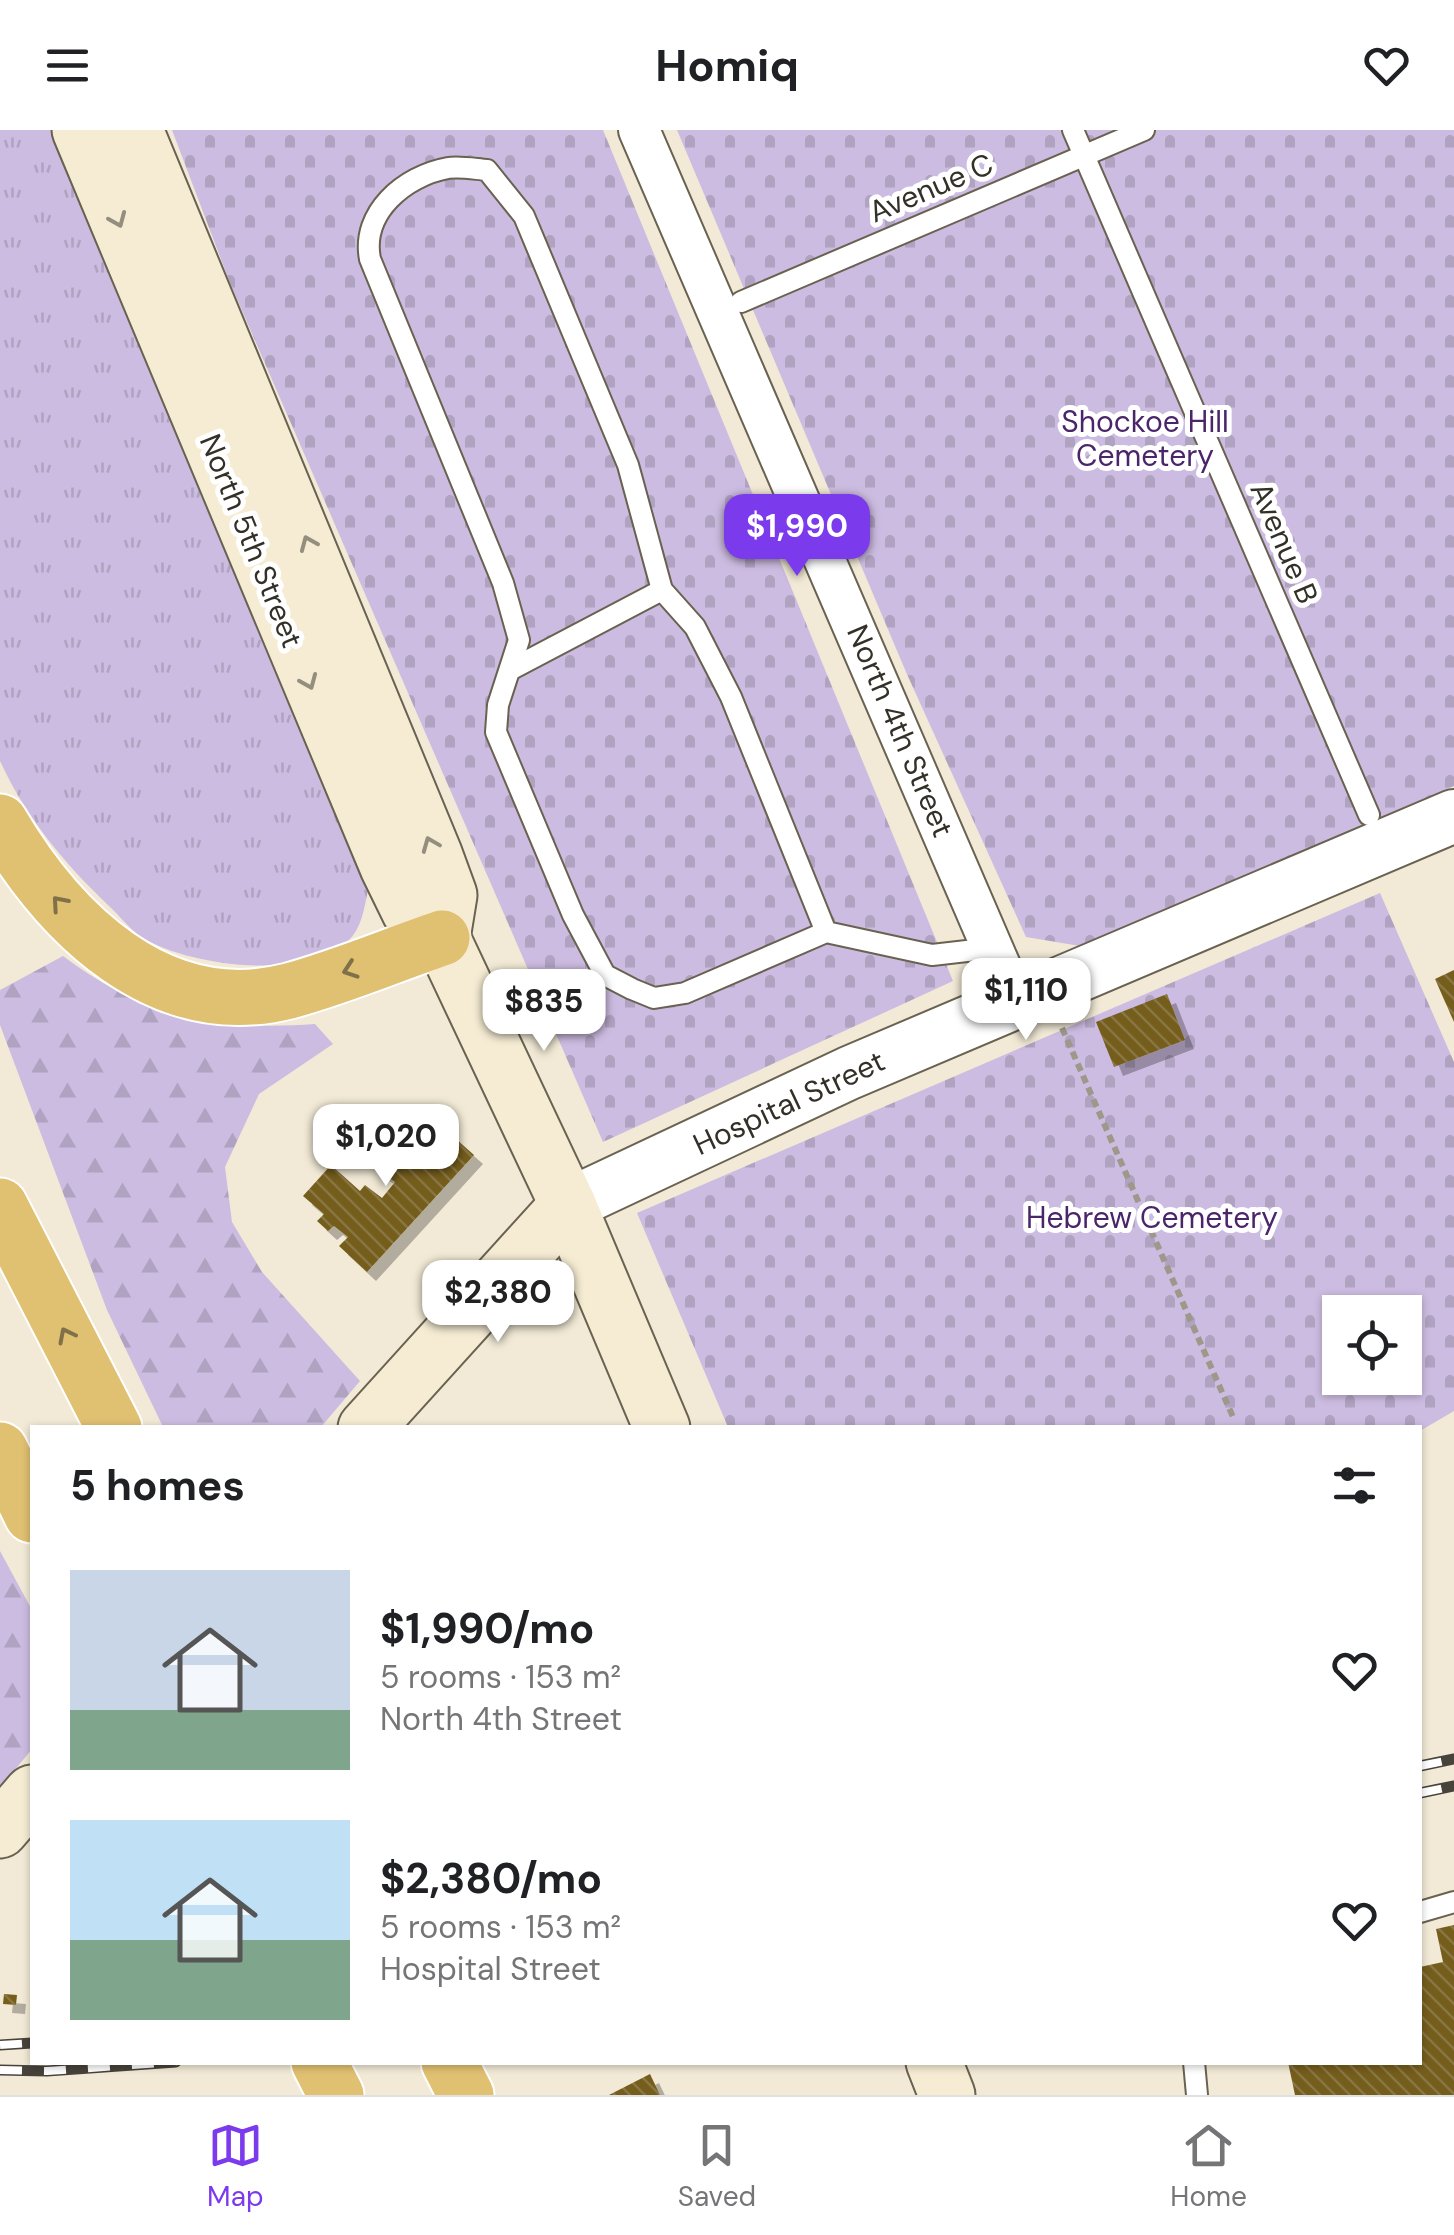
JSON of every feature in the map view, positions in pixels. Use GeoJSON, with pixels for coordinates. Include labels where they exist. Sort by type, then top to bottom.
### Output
{"type":"FeatureCollection","features":[{"type":"Feature","properties":{"kind":"highway"},"geometry":{"type":"LineString","coordinates":[[0,822],[32,872],[106,950],[155,980],[181,988],[232,998],[288,991],[442,938]]}},
{"type":"Feature","properties":{"kind":"highway"},"geometry":{"type":"LineString","coordinates":[[0,1176],[33,1269]]}},
{"type":"Feature","properties":{"kind":"highway"},"geometry":{"type":"LineString","coordinates":[[0,1206],[107,1414]]}},
{"type":"Feature","properties":{"kind":"highway"},"geometry":{"type":"LineString","coordinates":[[321,2065],[336,2095]]}},
{"type":"Feature","properties":{"kind":"highway"},"geometry":{"type":"LineString","coordinates":[[451,2065],[466,2095]]}},
{"type":"Feature","properties":{"kind":"main road","name":"North 5th Street"},"geometry":{"type":"LineString","coordinates":[[80,130],[388,867],[410,912],[442,938],[568,1205],[661,1425]]}},
{"type":"Feature","properties":{"kind":"main road","name":"North 5th Street"},"geometry":{"type":"LineString","coordinates":[[135,130],[434,854],[449,895],[442,938]]}},
{"type":"Feature","properties":{"kind":"main road","name":"Hospital Street"},"geometry":{"type":"LineString","coordinates":[[369,1425],[568,1205]]}},
{"type":"Feature","properties":{"kind":"main road"},"geometry":{"type":"LineString","coordinates":[[0,1830],[30,1795]]}},
{"type":"Feature","properties":{"kind":"main road"},"geometry":{"type":"LineString","coordinates":[[935,2065],[948,2095]]}},
{"type":"Feature","properties":{"kind":"street","name":"North 4th Street"},"geometry":{"type":"LineString","coordinates":[[639,130],[993,948],[1030,996]]}},
{"type":"Feature","properties":{"kind":"street","name":"Hospital Street"},"geometry":{"type":"LineString","coordinates":[[568,1205],[849,1073],[1454,816]]}},
{"type":"Feature","properties":{"kind":"lane","name":"Avenue B"},"geometry":{"type":"LineString","coordinates":[[1073,130],[1369,815]]}},
{"type":"Feature","properties":{"kind":"lane","name":"Avenue C"},"geometry":{"type":"LineString","coordinates":[[741,302],[1144,130]]}},
{"type":"Feature","properties":{"kind":"lane"},"geometry":{"type":"LineString","coordinates":[[826,932],[731,697],[695,628],[662,590],[628,465],[524,216],[487,170],[448,168],[407,185],[379,208],[366,238],[368,248],[503,583],[519,640],[498,705],[496,732],[572,915],[605,975],[654,998],[685,993],[826,932],[932,955],[993,948]]}},
{"type":"Feature","properties":{"kind":"lane"},"geometry":{"type":"LineString","coordinates":[[510,670],[662,590]]}},
{"type":"Feature","properties":{"kind":"lane"},"geometry":{"type":"LineString","coordinates":[[1422,1911],[1454,1902]]}},
{"type":"Feature","properties":{"kind":"lane"},"geometry":{"type":"LineString","coordinates":[[1194,2065],[1197,2095]]}},
{"type":"Feature","properties":{"kind":"path"},"geometry":{"type":"LineString","coordinates":[[1030,996],[1233,1417]]}},
{"type":"Feature","properties":{"kind":"green space"},"geometry":{"type":"Polygon","coordinates":[[[0,130],[60,130],[369,887],[356,930],[347,942],[328,954],[303,962],[246,965],[188,956],[143,938],[92,890],[47,839],[0,761],[0,130]]]}},
{"type":"Feature","properties":{"kind":"green space"},"geometry":{"type":"Polygon","coordinates":[[[172,130],[603,130],[953,981],[603,1142],[230,283],[172,130]]]}},
{"type":"Feature","properties":{"kind":"green space","name":"Shockoe Hill Cemetery"},"geometry":{"type":"Polygon","coordinates":[[[677,130],[1454,130],[1454,786],[1080,946],[1026,937],[906,672],[677,130]]]}},
{"type":"Feature","properties":{"kind":"green space","name":"Hebrew Cemetery"},"geometry":{"type":"Polygon","coordinates":[[[1380,893],[1454,1062],[1454,1411],[1422,1430],[1422,1425],[727,1425],[637,1213],[1380,893]]]}},
{"type":"Feature","properties":{"kind":"green space"},"geometry":{"type":"Polygon","coordinates":[[[63,956],[123,993],[182,1016],[245,1025],[315,1024],[333,1044],[259,1094],[225,1167],[232,1222],[262,1272],[360,1381],[323,1425],[162,1425],[107,1310],[0,1025],[0,990],[63,956]]]}},
{"type":"Feature","properties":{"kind":"green space"},"geometry":{"type":"Polygon","coordinates":[[[0,1551],[30,1606],[30,1751],[0,1788],[0,1551]]]}},
{"type":"Feature","properties":{"kind":"building"},"geometry":{"type":"Polygon","coordinates":[[[1454,970],[1454,1022],[1435,979],[1454,970]]]}},
{"type":"Feature","properties":{"kind":"building"},"geometry":{"type":"Polygon","coordinates":[[[1167,994],[1185,1040],[1114,1067],[1096,1022],[1167,994]]]}},
{"type":"Feature","properties":{"kind":"building"},"geometry":{"type":"Polygon","coordinates":[[[382,1109],[430,1151],[447,1131],[474,1155],[367,1272],[339,1246],[348,1237],[334,1226],[328,1231],[317,1221],[324,1214],[303,1196],[331,1165],[360,1191],[365,1185],[382,1198],[395,1182],[379,1171],[384,1165],[355,1141],[382,1109]]]}},
{"type":"Feature","properties":{"kind":"building"},"geometry":{"type":"Polygon","coordinates":[[[1454,1925],[1454,2095],[1295,2095],[1289,2065],[1422,2065],[1422,1967],[1443,1962],[1436,1929],[1454,1925]]]}},
{"type":"Feature","properties":{"kind":"building"},"geometry":{"type":"Polygon","coordinates":[[[4,1994],[17,1995],[16,2005],[3,2004],[4,1994]]]}},
{"type":"Feature","properties":{"kind":"building"},"geometry":{"type":"Polygon","coordinates":[[[650,2074],[660,2095],[609,2095],[650,2074]]]}},
{"type":"Feature","properties":{"kind":"railway"},"geometry":{"type":"LineString","coordinates":[[1422,1766],[1454,1759]]}},
{"type":"Feature","properties":{"kind":"railway"},"geometry":{"type":"LineString","coordinates":[[1422,1793],[1454,1786]]}},
{"type":"Feature","properties":{"kind":"railway"},"geometry":{"type":"LineString","coordinates":[[0,2045],[30,2043]]}},
{"type":"Feature","properties":{"kind":"railway"},"geometry":{"type":"LineString","coordinates":[[0,2070],[133,2065]]}}]}
